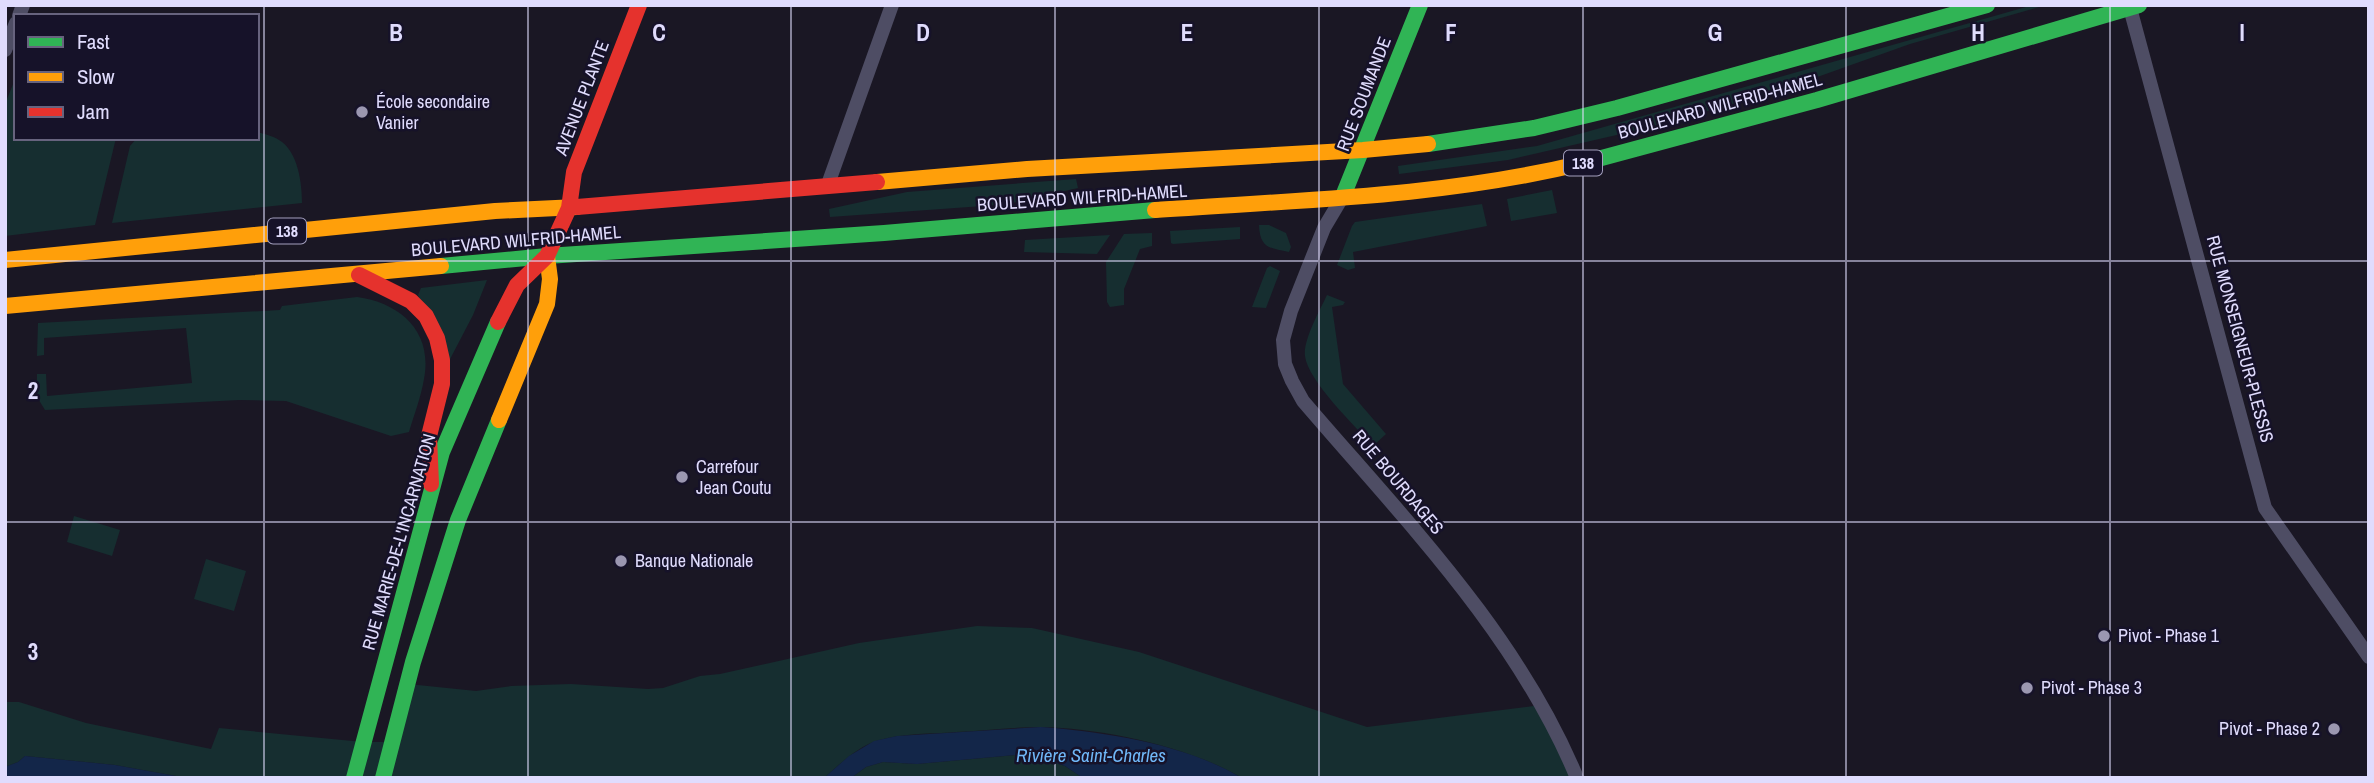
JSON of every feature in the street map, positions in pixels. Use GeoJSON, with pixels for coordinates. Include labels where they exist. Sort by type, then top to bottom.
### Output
{"type":"FeatureCollection","features":[{"type":"Feature","properties":{"kind":"main road","name":"AVENUE PLANTE"},"geometry":{"type":"LineString","coordinates":[[569,208],[574,172],[639,5]]}},
{"type":"Feature","properties":{"kind":"main road","name":"RUE SOUMANDE"},"geometry":{"type":"LineString","coordinates":[[1343,197],[1420,5]]}},
{"type":"Feature","properties":{"kind":"main road","name":"BOULEVARD WILFRID-HAMEL"},"geometry":{"type":"LineString","coordinates":[[5,260],[495,211],[569,208],[1027,169],[1363,150],[1454,141],[1534,128],[1617,108],[1987,5]]}},
{"type":"Feature","properties":{"kind":"main road","name":"BOULEVARD WILFRID-HAMEL"},"geometry":{"type":"LineString","coordinates":[[5,306],[547,256],[1445,188],[1545,172],[1599,159],[1817,100],[2132,6]]}},
{"type":"Feature","properties":{"kind":"main road","name":"RUE MARIE-DE-L'INCARNATION"},"geometry":{"type":"LineString","coordinates":[[355,775],[431,484],[456,417],[507,301],[517,285],[547,256],[569,208]]}},
{"type":"Feature","properties":{"kind":"main road","name":"RUE MARIE-DE-L'INCARNATION"},"geometry":{"type":"LineString","coordinates":[[383,776],[414,662],[463,508],[547,304],[550,279],[547,256]]}},
{"type":"Feature","properties":{"kind":"main road"},"geometry":{"type":"LineString","coordinates":[[359,275],[411,301],[426,316],[437,338],[442,360],[442,384],[429,436],[431,484]]}},
{"type":"Feature","properties":{"kind":"street"},"geometry":{"type":"LineString","coordinates":[[827,187],[892,5]]}},
{"type":"Feature","properties":{"kind":"street","name":"RUE MONSEIGNEUR-PLESSIS"},"geometry":{"type":"LineString","coordinates":[[2132,6],[2265,508],[2369,657]]}},
{"type":"Feature","properties":{"kind":"street"},"geometry":{"type":"LineString","coordinates":[[5,50],[14,28]]}},
{"type":"Feature","properties":{"kind":"street","name":"RUE BOURDAGES"},"geometry":{"type":"LineString","coordinates":[[1343,197],[1324,228],[1286,330],[1283,340],[1285,364],[1303,401],[1491,624],[1542,705],[1577,778]]}},
{"type":"Feature","properties":{"kind":"green space"},"geometry":{"type":"Polygon","coordinates":[[[2033,5],[2046,5],[1910,44],[1775,92],[1647,128],[1508,160],[1399,174],[1398,166],[1537,146],[2033,5]]]}},
{"type":"Feature","properties":{"kind":"green space"},"geometry":{"type":"Polygon","coordinates":[[[14,82],[14,140],[116,140],[95,225],[5,236],[5,104],[14,82]]]}},
{"type":"Feature","properties":{"kind":"green space"},"geometry":{"type":"Polygon","coordinates":[[[259,133],[268,135],[285,145],[295,159],[300,177],[302,203],[112,223],[130,146],[135,140],[259,140],[259,133]]]}},
{"type":"Feature","properties":{"kind":"green space"},"geometry":{"type":"Polygon","coordinates":[[[1076,179],[1078,188],[1012,203],[830,217],[829,209],[907,192],[1076,179]]]}},
{"type":"Feature","properties":{"kind":"green space"},"geometry":{"type":"Polygon","coordinates":[[[1552,190],[1557,213],[1511,221],[1507,199],[1552,190]]]}},
{"type":"Feature","properties":{"kind":"green space"},"geometry":{"type":"Polygon","coordinates":[[[1482,204],[1487,226],[1353,252],[1355,268],[1348,270],[1337,265],[1355,222],[1482,204]]]}},
{"type":"Feature","properties":{"kind":"green space"},"geometry":{"type":"Polygon","coordinates":[[[1259,225],[1269,225],[1286,233],[1291,247],[1289,252],[1267,246],[1261,238],[1259,225]]]}},
{"type":"Feature","properties":{"kind":"green space"},"geometry":{"type":"Polygon","coordinates":[[[1240,227],[1240,239],[1171,243],[1170,231],[1240,227]]]}},
{"type":"Feature","properties":{"kind":"green space"},"geometry":{"type":"Polygon","coordinates":[[[1152,233],[1152,246],[1140,249],[1124,289],[1124,305],[1110,307],[1107,302],[1106,262],[1124,234],[1152,233]]]}},
{"type":"Feature","properties":{"kind":"green space"},"geometry":{"type":"Polygon","coordinates":[[[1110,235],[1097,254],[1024,252],[1025,240],[1110,235]]]}},
{"type":"Feature","properties":{"kind":"green space"},"geometry":{"type":"Polygon","coordinates":[[[1270,266],[1280,271],[1266,308],[1252,307],[1267,268],[1270,266]]]}},
{"type":"Feature","properties":{"kind":"green space"},"geometry":{"type":"Polygon","coordinates":[[[487,280],[473,315],[448,363],[418,295],[421,288],[487,280]]]}},
{"type":"Feature","properties":{"kind":"green space"},"geometry":{"type":"Polygon","coordinates":[[[1327,295],[1345,302],[1332,307],[1343,384],[1386,434],[1373,446],[1333,403],[1308,366],[1305,349],[1327,295]]]}},
{"type":"Feature","properties":{"kind":"green space"},"geometry":{"type":"Polygon","coordinates":[[[357,297],[373,300],[400,313],[418,334],[424,347],[424,379],[409,432],[391,436],[286,401],[239,400],[45,410],[37,397],[37,374],[46,374],[47,396],[192,383],[186,328],[44,338],[44,355],[37,356],[38,323],[280,310],[282,306],[357,297]]]}},
{"type":"Feature","properties":{"kind":"green space"},"geometry":{"type":"Polygon","coordinates":[[[74,516],[120,530],[112,556],[67,542],[74,516]]]}},
{"type":"Feature","properties":{"kind":"green space"},"geometry":{"type":"Polygon","coordinates":[[[206,559],[246,571],[234,611],[194,599],[206,559]]]}},
{"type":"Feature","properties":{"kind":"green space"},"geometry":{"type":"Polygon","coordinates":[[[977,626],[1032,628],[1139,652],[1367,727],[1542,705],[1577,778],[1242,778],[1197,757],[1145,741],[1091,731],[1041,727],[886,738],[862,747],[824,778],[187,778],[115,765],[25,756],[5,767],[5,702],[19,702],[86,723],[211,749],[219,728],[363,742],[392,742],[408,684],[476,691],[511,686],[571,684],[663,688],[700,676],[720,674],[859,643],[977,626]]]}},
{"type":"Feature","properties":{"kind":"green space"},"geometry":{"type":"Polygon","coordinates":[[[1027,754],[1065,766],[1083,778],[851,778],[866,767],[883,762],[917,764],[1027,754]]]}},
{"type":"Feature","properties":{"kind":"water","name":"Rivière Saint-Charles"},"geometry":{"type":"Polygon","coordinates":[[[1041,727],[1118,736],[1170,748],[1220,766],[1242,778],[1083,778],[1065,766],[1027,754],[917,764],[883,762],[866,767],[851,778],[824,778],[849,756],[874,741],[897,736],[1041,727]]]}},
{"type":"Feature","properties":{"kind":"water"},"geometry":{"type":"Polygon","coordinates":[[[25,756],[115,765],[187,778],[5,778],[5,767],[25,756]]]}},
{"type":"Feature","properties":{"kind":"traffic: fast"},"geometry":{"type":"LineString","coordinates":[[1343,196],[1420,5]]}},
{"type":"Feature","properties":{"kind":"traffic: fast"},"geometry":{"type":"LineString","coordinates":[[1428,144],[1534,128],[1617,108],[1987,5]]}},
{"type":"Feature","properties":{"kind":"traffic: fast"},"geometry":{"type":"LineString","coordinates":[[1583,163],[1817,100],[2139,5]]}},
{"type":"Feature","properties":{"kind":"traffic: fast"},"geometry":{"type":"LineString","coordinates":[[441,266],[1155,210]]}},
{"type":"Feature","properties":{"kind":"traffic: fast"},"geometry":{"type":"LineString","coordinates":[[354,778],[442,452],[498,322]]}},
{"type":"Feature","properties":{"kind":"traffic: fast"},"geometry":{"type":"LineString","coordinates":[[383,778],[413,662],[458,520],[499,420]]}},
{"type":"Feature","properties":{"kind":"traffic: slow"},"geometry":{"type":"LineString","coordinates":[[877,182],[1027,169],[1428,144]]}},
{"type":"Feature","properties":{"kind":"traffic: slow"},"geometry":{"type":"LineString","coordinates":[[1155,210],[1370,196],[1477,183],[1583,163]]}},
{"type":"Feature","properties":{"kind":"traffic: slow"},"geometry":{"type":"LineString","coordinates":[[5,260],[495,211],[577,207]]}},
{"type":"Feature","properties":{"kind":"traffic: slow"},"geometry":{"type":"LineString","coordinates":[[499,420],[547,304],[550,279],[547,256]]}},
{"type":"Feature","properties":{"kind":"traffic: slow"},"geometry":{"type":"LineString","coordinates":[[5,306],[441,266]]}},
{"type":"Feature","properties":{"kind":"traffic: jam"},"geometry":{"type":"LineString","coordinates":[[498,322],[517,285],[547,256],[569,208],[574,172],[639,5]]}},
{"type":"Feature","properties":{"kind":"traffic: jam"},"geometry":{"type":"LineString","coordinates":[[577,207],[877,182]]}},
{"type":"Feature","properties":{"kind":"traffic: jam"},"geometry":{"type":"LineString","coordinates":[[359,275],[411,301],[426,316],[437,338],[442,360],[442,384],[429,436],[431,484]]}},
{"type":"Feature","properties":{"kind":"place","name":"École secondaire Vanier"},"geometry":{"type":"Point","coordinates":[362,112]}},
{"type":"Feature","properties":{"kind":"place","name":"Carrefour Jean Coutu"},"geometry":{"type":"Point","coordinates":[682,477]}},
{"type":"Feature","properties":{"kind":"place","name":"Banque Nationale"},"geometry":{"type":"Point","coordinates":[621,561]}},
{"type":"Feature","properties":{"kind":"place","name":"Pivot - Phase 1"},"geometry":{"type":"Point","coordinates":[2104,636]}},
{"type":"Feature","properties":{"kind":"place","name":"Pivot - Phase 3"},"geometry":{"type":"Point","coordinates":[2027,688]}},
{"type":"Feature","properties":{"kind":"place","name":"Pivot - Phase 2"},"geometry":{"type":"Point","coordinates":[2334,729]}}]}
